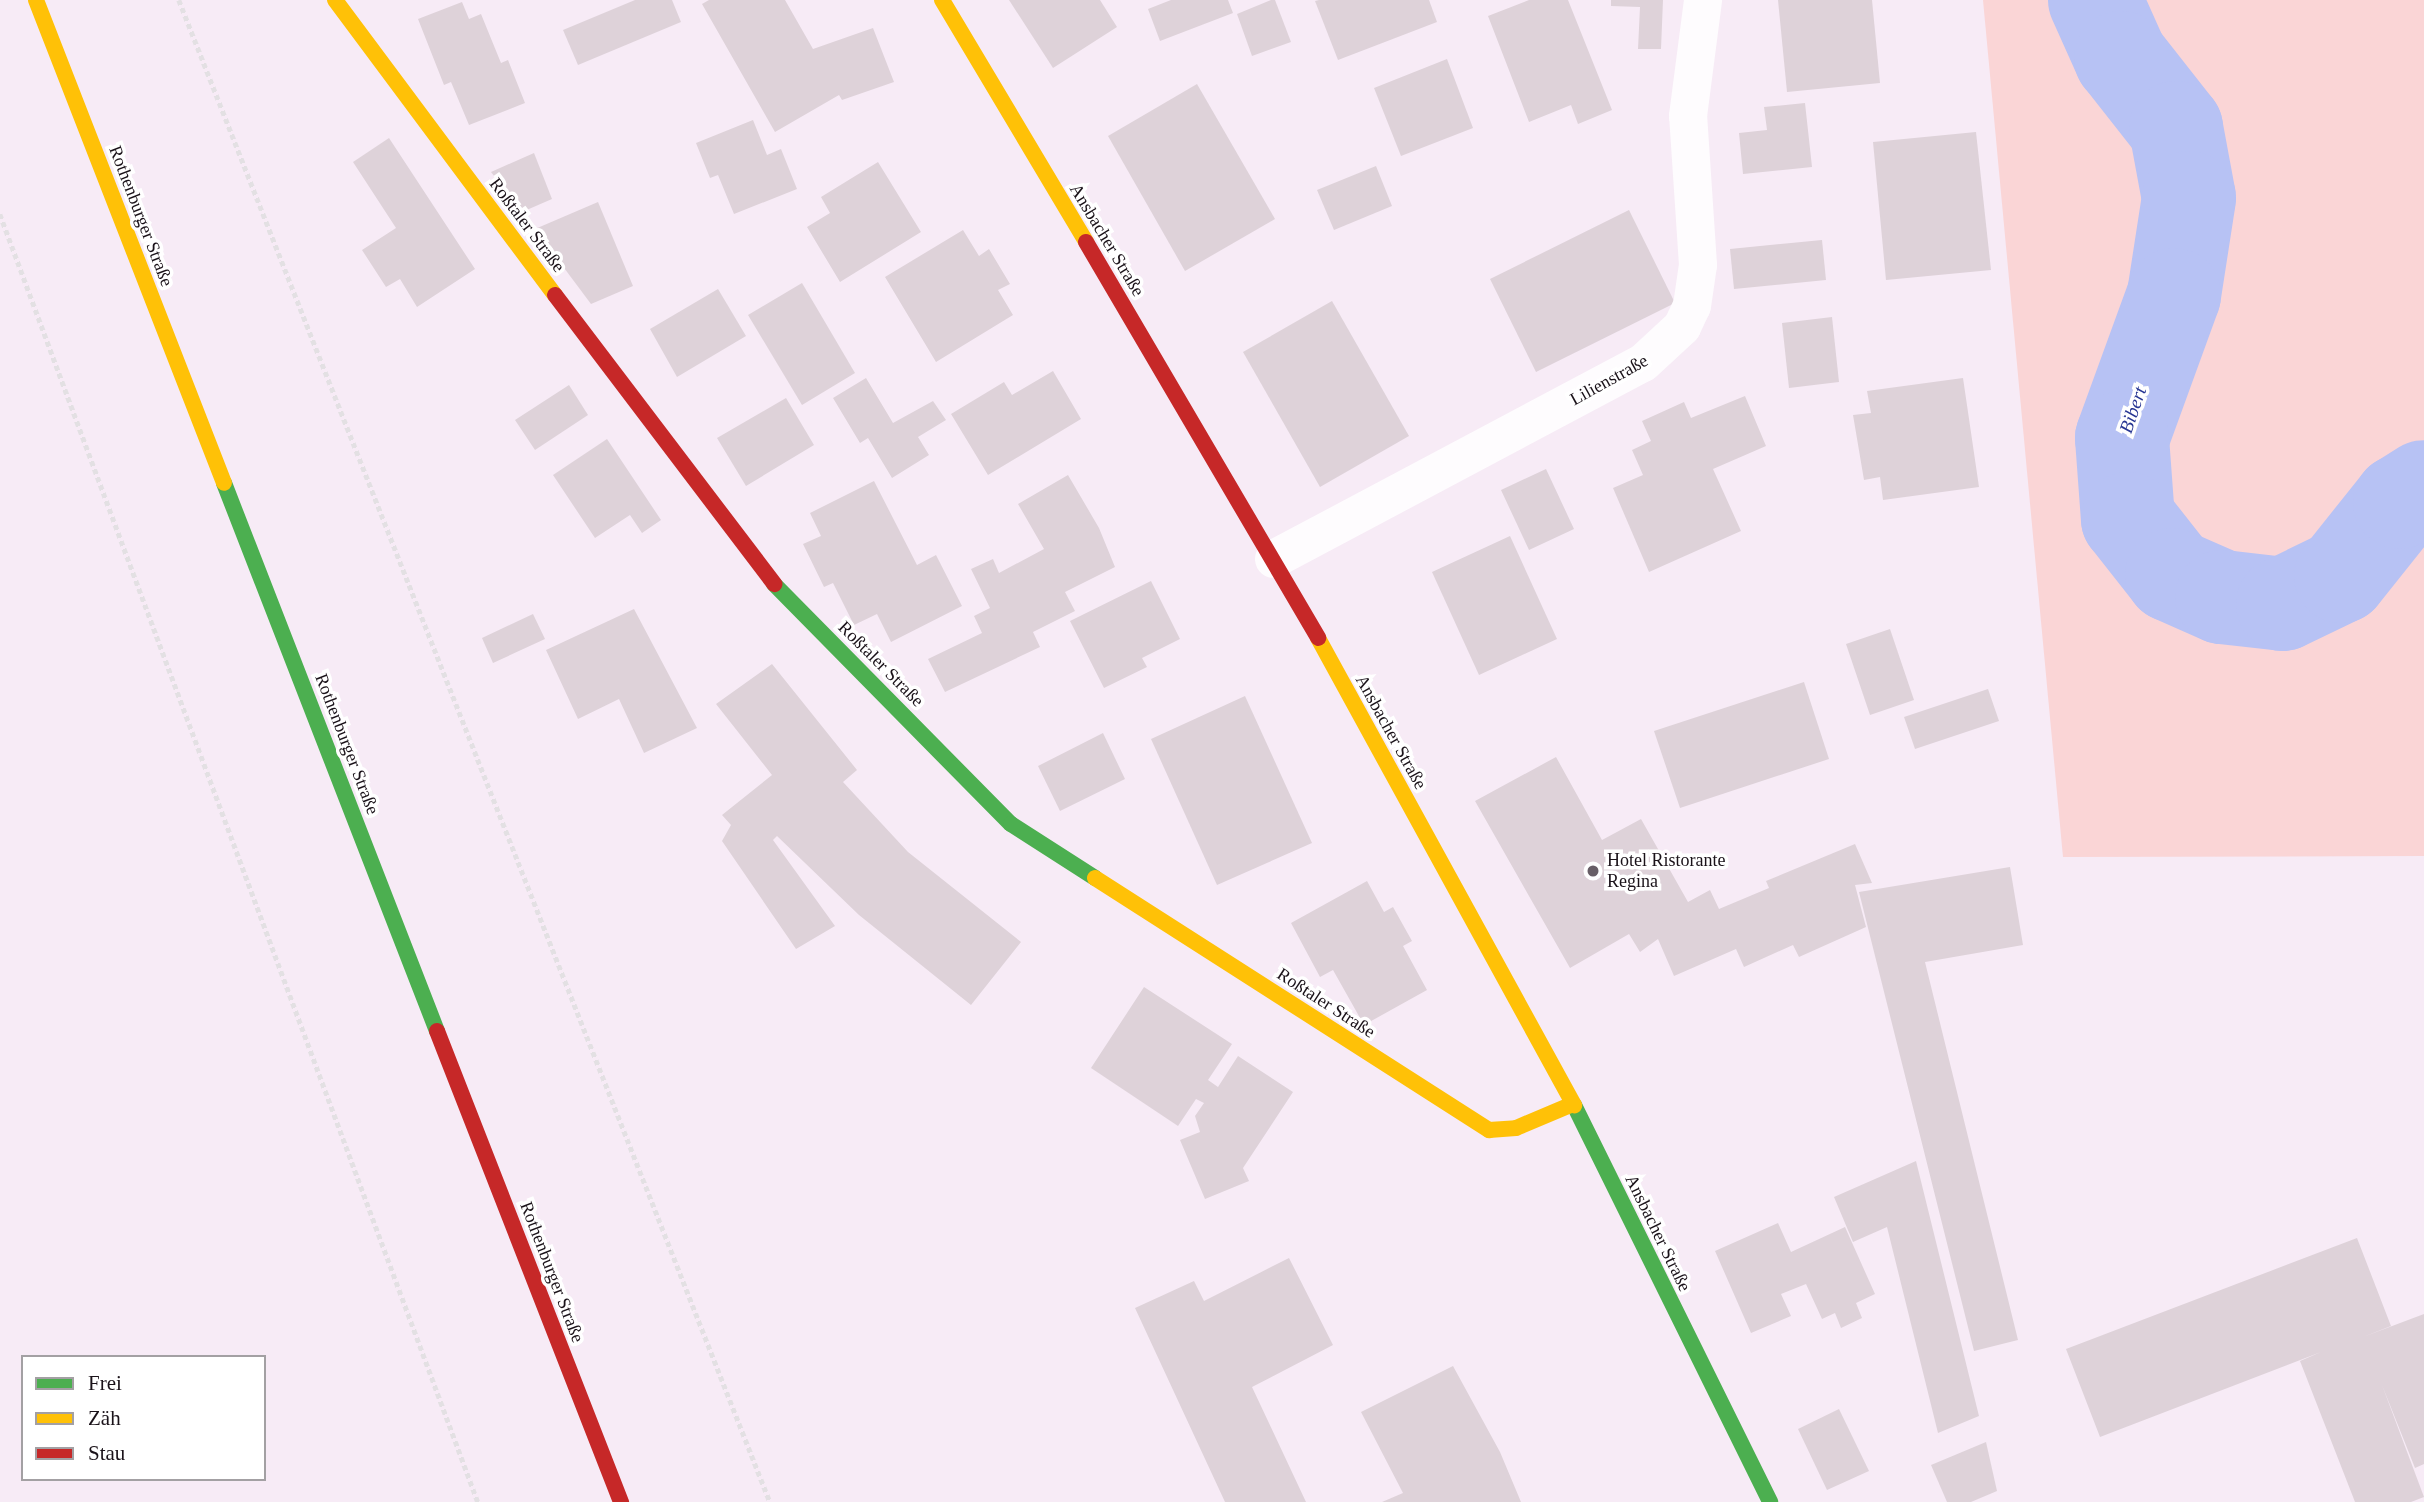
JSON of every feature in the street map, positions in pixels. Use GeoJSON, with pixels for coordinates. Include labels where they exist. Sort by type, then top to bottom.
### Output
{"type":"FeatureCollection","features":[{"type":"Feature","properties":{"kind":"street","name":"Rothenburger Straße"},"geometry":{"type":"LineString","coordinates":[[36,0],[621,1502]]}},
{"type":"Feature","properties":{"kind":"street","name":"Roßtaler Straße"},"geometry":{"type":"LineString","coordinates":[[335,0],[758,566],[1011,824],[1489,1130],[1516,1128],[1573,1104]]}},
{"type":"Feature","properties":{"kind":"street","name":"Ansbacher Straße"},"geometry":{"type":"LineString","coordinates":[[942,0],[1274,559],[1573,1104],[1770,1502]]}},
{"type":"Feature","properties":{"kind":"street","name":"Lilienstraße"},"geometry":{"type":"LineString","coordinates":[[1274,559],[1643,363],[1682,327],[1692,306],[1698,265],[1688,116],[1703,0]]}},
{"type":"Feature","properties":{"kind":"path"},"geometry":{"type":"LineString","coordinates":[[178,0],[770,1502]]}},
{"type":"Feature","properties":{"kind":"path"},"geometry":{"type":"LineString","coordinates":[[0,214],[478,1502]]}},
{"type":"Feature","properties":{"kind":"shaded area"},"geometry":{"type":"Polygon","coordinates":[[[1983,0],[2424,0],[2424,856],[2063,857],[1983,0]]]}},
{"type":"Feature","properties":{"kind":"building"},"geometry":{"type":"Polygon","coordinates":[[[635,0],[672,0],[681,22],[578,65],[563,30],[635,0]]]}},
{"type":"Feature","properties":{"kind":"building"},"geometry":{"type":"Polygon","coordinates":[[[709,0],[785,0],[813,49],[873,28],[894,82],[842,100],[839,95],[775,132],[702,4],[709,0]]]}},
{"type":"Feature","properties":{"kind":"building"},"geometry":{"type":"Polygon","coordinates":[[[1009,0],[1100,0],[1117,27],[1053,68],[1009,0]]]}},
{"type":"Feature","properties":{"kind":"building"},"geometry":{"type":"Polygon","coordinates":[[[1171,0],[1228,0],[1233,13],[1160,41],[1148,9],[1171,0]]]}},
{"type":"Feature","properties":{"kind":"building"},"geometry":{"type":"Polygon","coordinates":[[[1275,0],[1291,42],[1252,56],[1237,14],[1275,0]]]}},
{"type":"Feature","properties":{"kind":"building"},"geometry":{"type":"Polygon","coordinates":[[[1429,0],[1437,22],[1338,60],[1315,1],[1429,0]]]}},
{"type":"Feature","properties":{"kind":"building"},"geometry":{"type":"Polygon","coordinates":[[[1529,0],[1568,0],[1612,110],[1578,124],[1571,105],[1529,122],[1488,16],[1529,0]]]}},
{"type":"Feature","properties":{"kind":"building"},"geometry":{"type":"Polygon","coordinates":[[[1611,0],[1663,0],[1661,49],[1638,49],[1640,7],[1611,6],[1611,0]]]}},
{"type":"Feature","properties":{"kind":"building"},"geometry":{"type":"Polygon","coordinates":[[[1778,0],[1872,0],[1880,83],[1787,92],[1778,0]]]}},
{"type":"Feature","properties":{"kind":"building"},"geometry":{"type":"Polygon","coordinates":[[[462,2],[469,19],[481,14],[501,63],[508,60],[525,103],[469,125],[451,82],[444,85],[418,19],[462,2]]]}},
{"type":"Feature","properties":{"kind":"building"},"geometry":{"type":"Polygon","coordinates":[[[1447,59],[1473,128],[1401,156],[1374,88],[1447,59]]]}},
{"type":"Feature","properties":{"kind":"building"},"geometry":{"type":"Polygon","coordinates":[[[1197,84],[1275,219],[1185,271],[1108,136],[1197,84]]]}},
{"type":"Feature","properties":{"kind":"building"},"geometry":{"type":"Polygon","coordinates":[[[1805,103],[1812,167],[1743,174],[1739,133],[1767,130],[1764,107],[1805,103]]]}},
{"type":"Feature","properties":{"kind":"building"},"geometry":{"type":"Polygon","coordinates":[[[753,120],[767,155],[781,149],[797,189],[734,214],[718,175],[710,178],[696,143],[753,120]]]}},
{"type":"Feature","properties":{"kind":"building"},"geometry":{"type":"Polygon","coordinates":[[[1976,132],[1991,270],[1886,280],[1873,142],[1976,132]]]}},
{"type":"Feature","properties":{"kind":"building"},"geometry":{"type":"Polygon","coordinates":[[[389,138],[475,269],[417,307],[400,279],[386,287],[362,250],[396,228],[353,162],[389,138]]]}},
{"type":"Feature","properties":{"kind":"building"},"geometry":{"type":"Polygon","coordinates":[[[534,153],[552,199],[522,212],[491,172],[534,153]]]}},
{"type":"Feature","properties":{"kind":"building"},"geometry":{"type":"Polygon","coordinates":[[[878,162],[921,232],[840,282],[807,227],[830,213],[821,197],[878,162]]]}},
{"type":"Feature","properties":{"kind":"building"},"geometry":{"type":"Polygon","coordinates":[[[1376,166],[1392,206],[1334,230],[1317,190],[1376,166]]]}},
{"type":"Feature","properties":{"kind":"building"},"geometry":{"type":"Polygon","coordinates":[[[598,202],[633,286],[591,304],[535,229],[598,202]]]}},
{"type":"Feature","properties":{"kind":"building"},"geometry":{"type":"Polygon","coordinates":[[[1629,210],[1675,303],[1536,372],[1490,279],[1629,210]]]}},
{"type":"Feature","properties":{"kind":"building"},"geometry":{"type":"Polygon","coordinates":[[[963,230],[979,256],[989,249],[1010,284],[998,290],[1013,315],[936,362],[885,277],[963,230]]]}},
{"type":"Feature","properties":{"kind":"building"},"geometry":{"type":"Polygon","coordinates":[[[1822,240],[1826,280],[1734,289],[1730,249],[1822,240]]]}},
{"type":"Feature","properties":{"kind":"building"},"geometry":{"type":"Polygon","coordinates":[[[802,283],[855,373],[802,405],[748,315],[802,283]]]}},
{"type":"Feature","properties":{"kind":"building"},"geometry":{"type":"Polygon","coordinates":[[[718,289],[746,336],[677,377],[650,329],[718,289]]]}},
{"type":"Feature","properties":{"kind":"building"},"geometry":{"type":"Polygon","coordinates":[[[1332,301],[1409,436],[1320,487],[1243,352],[1332,301]]]}},
{"type":"Feature","properties":{"kind":"building"},"geometry":{"type":"Polygon","coordinates":[[[1832,317],[1839,382],[1789,388],[1782,323],[1832,317]]]}},
{"type":"Feature","properties":{"kind":"building"},"geometry":{"type":"Polygon","coordinates":[[[1053,371],[1081,419],[988,475],[951,414],[1004,382],[1012,395],[1053,371]]]}},
{"type":"Feature","properties":{"kind":"building"},"geometry":{"type":"Polygon","coordinates":[[[866,378],[893,423],[933,401],[946,420],[918,437],[929,455],[892,478],[868,438],[860,443],[833,398],[866,378]]]}},
{"type":"Feature","properties":{"kind":"building"},"geometry":{"type":"Polygon","coordinates":[[[1963,378],[1979,487],[1883,500],[1880,477],[1864,480],[1853,415],[1871,413],[1867,391],[1963,378]]]}},
{"type":"Feature","properties":{"kind":"building"},"geometry":{"type":"Polygon","coordinates":[[[569,385],[588,415],[535,450],[515,420],[569,385]]]}},
{"type":"Feature","properties":{"kind":"building"},"geometry":{"type":"Polygon","coordinates":[[[1745,396],[1766,446],[1713,469],[1741,531],[1649,572],[1613,488],[1643,475],[1632,450],[1651,441],[1642,421],[1684,402],[1691,418],[1745,396]]]}},
{"type":"Feature","properties":{"kind":"building"},"geometry":{"type":"Polygon","coordinates":[[[786,398],[814,445],[746,486],[717,438],[786,398]]]}},
{"type":"Feature","properties":{"kind":"building"},"geometry":{"type":"Polygon","coordinates":[[[607,439],[661,520],[642,533],[630,515],[595,538],[553,475],[607,439]]]}},
{"type":"Feature","properties":{"kind":"building"},"geometry":{"type":"Polygon","coordinates":[[[1546,469],[1574,529],[1529,550],[1501,490],[1546,469]]]}},
{"type":"Feature","properties":{"kind":"building"},"geometry":{"type":"Polygon","coordinates":[[[1068,475],[1099,528],[1115,567],[1065,592],[1075,611],[1033,632],[1040,647],[945,692],[928,659],[982,633],[974,616],[990,608],[971,569],[993,559],[999,573],[1044,549],[1018,504],[1068,475]]]}},
{"type":"Feature","properties":{"kind":"building"},"geometry":{"type":"Polygon","coordinates":[[[874,481],[917,565],[936,555],[962,606],[891,642],[877,614],[854,625],[833,583],[824,587],[803,544],[821,536],[810,513],[874,481]]]}},
{"type":"Feature","properties":{"kind":"building"},"geometry":{"type":"Polygon","coordinates":[[[1510,536],[1557,639],[1479,675],[1432,572],[1510,536]]]}},
{"type":"Feature","properties":{"kind":"building"},"geometry":{"type":"Polygon","coordinates":[[[1151,581],[1180,639],[1142,658],[1147,667],[1104,688],[1070,621],[1151,581]]]}},
{"type":"Feature","properties":{"kind":"building"},"geometry":{"type":"Polygon","coordinates":[[[634,609],[697,728],[644,753],[619,699],[578,719],[546,650],[634,609]]]}},
{"type":"Feature","properties":{"kind":"building"},"geometry":{"type":"Polygon","coordinates":[[[533,614],[545,639],[493,663],[482,638],[533,614]]]}},
{"type":"Feature","properties":{"kind":"building"},"geometry":{"type":"Polygon","coordinates":[[[1890,629],[1914,700],[1870,715],[1846,644],[1890,629]]]}},
{"type":"Feature","properties":{"kind":"building"},"geometry":{"type":"Polygon","coordinates":[[[772,664],[857,770],[843,782],[908,852],[1021,942],[971,1005],[859,915],[777,836],[773,840],[835,926],[796,949],[722,841],[731,825],[722,815],[772,775],[716,704],[772,664]]]}},
{"type":"Feature","properties":{"kind":"building"},"geometry":{"type":"Polygon","coordinates":[[[1804,682],[1829,759],[1680,808],[1654,731],[1804,682]]]}},
{"type":"Feature","properties":{"kind":"building"},"geometry":{"type":"Polygon","coordinates":[[[1988,689],[1999,721],[1915,749],[1904,717],[1988,689]]]}},
{"type":"Feature","properties":{"kind":"building"},"geometry":{"type":"Polygon","coordinates":[[[1245,696],[1312,843],[1217,885],[1151,739],[1245,696]]]}},
{"type":"Feature","properties":{"kind":"building"},"geometry":{"type":"Polygon","coordinates":[[[1103,733],[1125,779],[1060,811],[1038,766],[1103,733]]]}},
{"type":"Feature","properties":{"kind":"building"},"geometry":{"type":"Polygon","coordinates":[[[1556,757],[1602,840],[1641,819],[1688,902],[1710,890],[1719,909],[1769,888],[1766,881],[1855,844],[1872,883],[1855,885],[1866,927],[1799,957],[1793,945],[1744,967],[1736,949],[1674,976],[1658,939],[1640,952],[1629,934],[1570,968],[1475,801],[1556,757]]]}},
{"type":"Feature","properties":{"kind":"building"},"geometry":{"type":"Polygon","coordinates":[[[2010,867],[2023,945],[1925,962],[2018,1340],[1974,1351],[1859,892],[2010,867]]]}},
{"type":"Feature","properties":{"kind":"building"},"geometry":{"type":"Polygon","coordinates":[[[1367,881],[1384,912],[1393,907],[1412,941],[1403,946],[1427,990],[1364,1025],[1333,970],[1320,977],[1291,923],[1367,881]]]}},
{"type":"Feature","properties":{"kind":"building"},"geometry":{"type":"Polygon","coordinates":[[[1144,987],[1232,1044],[1208,1080],[1218,1087],[1238,1056],[1293,1092],[1243,1168],[1249,1181],[1205,1199],[1180,1140],[1200,1132],[1195,1116],[1204,1103],[1196,1099],[1178,1126],[1091,1068],[1144,987]]]}},
{"type":"Feature","properties":{"kind":"building"},"geometry":{"type":"Polygon","coordinates":[[[1916,1161],[1979,1416],[1938,1433],[1887,1227],[1853,1242],[1834,1197],[1916,1161]]]}},
{"type":"Feature","properties":{"kind":"building"},"geometry":{"type":"Polygon","coordinates":[[[1778,1223],[1791,1252],[1845,1227],[1875,1294],[1856,1303],[1862,1318],[1841,1328],[1835,1313],[1822,1319],[1806,1284],[1781,1294],[1791,1316],[1751,1333],[1715,1251],[1778,1223]]]}},
{"type":"Feature","properties":{"kind":"building"},"geometry":{"type":"Polygon","coordinates":[[[2357,1238],[2391,1326],[2363,1337],[2424,1314],[2424,1464],[2415,1468],[2382,1385],[2424,1497],[2411,1502],[2355,1502],[2300,1361],[2321,1352],[2100,1437],[2066,1349],[2357,1238]]]}},
{"type":"Feature","properties":{"kind":"building"},"geometry":{"type":"Polygon","coordinates":[[[1289,1258],[1333,1345],[1252,1387],[1306,1502],[1225,1502],[1135,1308],[1194,1281],[1204,1301],[1289,1258]]]}},
{"type":"Feature","properties":{"kind":"building"},"geometry":{"type":"Polygon","coordinates":[[[1453,1366],[1500,1452],[1521,1502],[1382,1502],[1403,1493],[1361,1412],[1453,1366]]]}},
{"type":"Feature","properties":{"kind":"building"},"geometry":{"type":"Polygon","coordinates":[[[1839,1409],[1869,1471],[1827,1490],[1798,1429],[1839,1409]]]}},
{"type":"Feature","properties":{"kind":"building"},"geometry":{"type":"Polygon","coordinates":[[[1986,1442],[1997,1491],[1971,1502],[1947,1502],[1931,1465],[1986,1442]]]}},
{"type":"Feature","properties":{"kind":"waterway","name":"Bibert"},"geometry":{"type":"LineString","coordinates":[[2095,0],[2121,58],[2176,128],[2189,198],[2174,295],[2122,438],[2128,519],[2172,575],[2222,597],[2283,604],[2341,576],[2400,502],[2424,487]]}},
{"type":"Feature","properties":{"kind":"traffic: fast"},"geometry":{"type":"LineString","coordinates":[[224,483],[437,1031]]}},
{"type":"Feature","properties":{"kind":"traffic: fast"},"geometry":{"type":"LineString","coordinates":[[774,584],[1011,824],[1095,878]]}},
{"type":"Feature","properties":{"kind":"traffic: fast"},"geometry":{"type":"LineString","coordinates":[[1574,1105],[1770,1502]]}},
{"type":"Feature","properties":{"kind":"traffic: slow"},"geometry":{"type":"LineString","coordinates":[[36,0],[224,483]]}},
{"type":"Feature","properties":{"kind":"traffic: slow"},"geometry":{"type":"LineString","coordinates":[[335,0],[555,295]]}},
{"type":"Feature","properties":{"kind":"traffic: slow"},"geometry":{"type":"LineString","coordinates":[[942,0],[1086,242]]}},
{"type":"Feature","properties":{"kind":"traffic: slow"},"geometry":{"type":"LineString","coordinates":[[1318,638],[1574,1105]]}},
{"type":"Feature","properties":{"kind":"traffic: slow"},"geometry":{"type":"LineString","coordinates":[[1095,878],[1489,1130],[1516,1128],[1573,1104]]}},
{"type":"Feature","properties":{"kind":"traffic: jam"},"geometry":{"type":"LineString","coordinates":[[1086,242],[1318,638]]}},
{"type":"Feature","properties":{"kind":"traffic: jam"},"geometry":{"type":"LineString","coordinates":[[555,295],[774,584]]}},
{"type":"Feature","properties":{"kind":"traffic: jam"},"geometry":{"type":"LineString","coordinates":[[437,1031],[621,1502]]}},
{"type":"Feature","properties":{"kind":"place","name":"Hotel Ristorante Regina"},"geometry":{"type":"Point","coordinates":[1593,871]}}]}
